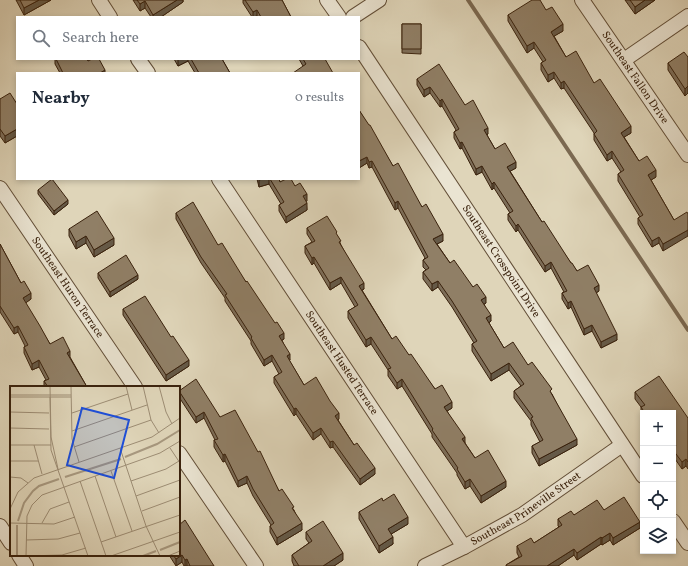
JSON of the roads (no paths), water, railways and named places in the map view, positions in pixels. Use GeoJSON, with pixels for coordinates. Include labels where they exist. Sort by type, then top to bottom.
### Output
{"type":"FeatureCollection","features":[{"type":"Feature","properties":{"kind":"street"},"geometry":{"type":"LineString","coordinates":[[99,0],[109,16]]}},
{"type":"Feature","properties":{"kind":"street"},"geometry":{"type":"LineString","coordinates":[[327,0],[338,16]]}},
{"type":"Feature","properties":{"kind":"street"},"geometry":{"type":"LineString","coordinates":[[355,16],[379,0]]}},
{"type":"Feature","properties":{"kind":"street","name":"Southeast Fallon Drive"},"geometry":{"type":"LineString","coordinates":[[582,0],[688,155]]}},
{"type":"Feature","properties":{"kind":"street"},"geometry":{"type":"LineString","coordinates":[[624,60],[688,16]]}},
{"type":"Feature","properties":{"kind":"street","name":"Southeast Crosspoint Drive"},"geometry":{"type":"LineString","coordinates":[[360,49],[640,472]]}},
{"type":"Feature","properties":{"kind":"street"},"geometry":{"type":"LineString","coordinates":[[139,60],[147,72]]}},
{"type":"Feature","properties":{"kind":"street","name":"Southeast Husted Terrace"},"geometry":{"type":"LineString","coordinates":[[220,180],[464,547]]}},
{"type":"Feature","properties":{"kind":"street","name":"Southeast Huron Terrace"},"geometry":{"type":"LineString","coordinates":[[0,188],[134,386]]}},
{"type":"Feature","properties":{"kind":"street","name":"Southeast Prineville Street"},"geometry":{"type":"LineString","coordinates":[[425,566],[464,547],[522,515],[622,445]]}},
{"type":"Feature","properties":{"kind":"street"},"geometry":{"type":"LineString","coordinates":[[180,454],[256,566]]}},
{"type":"Feature","properties":{"kind":"street"},"geometry":{"type":"LineString","coordinates":[[676,525],[688,543]]}},
{"type":"Feature","properties":{"kind":"street"},"geometry":{"type":"LineString","coordinates":[[0,526],[10,541]]}},
{"type":"Feature","properties":{"kind":"street"},"geometry":{"type":"LineString","coordinates":[[0,549],[10,543]]}},
{"type":"Feature","properties":{"kind":"street"},"geometry":{"type":"LineString","coordinates":[[20,556],[26,566]]}},
{"type":"Feature","properties":{"kind":"waterway"},"geometry":{"type":"LineString","coordinates":[[468,0],[688,330]]}}]}
